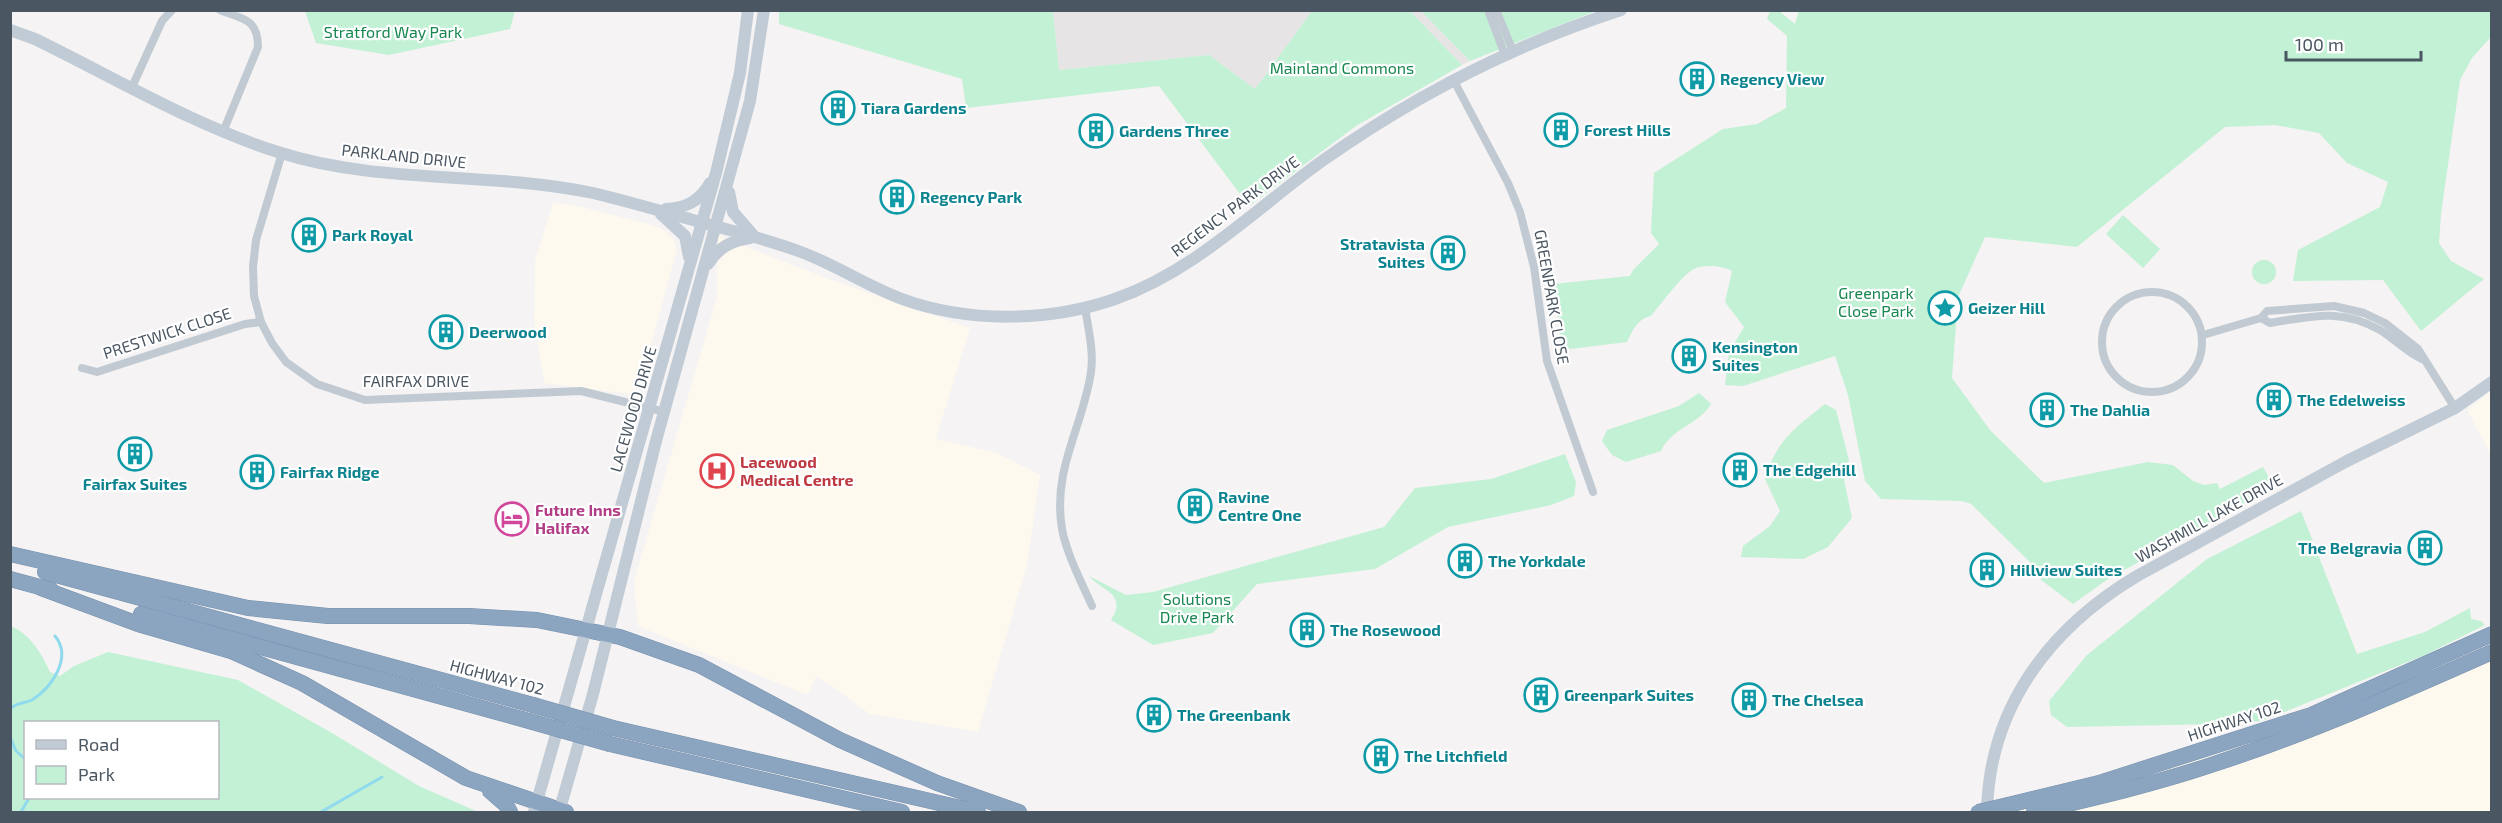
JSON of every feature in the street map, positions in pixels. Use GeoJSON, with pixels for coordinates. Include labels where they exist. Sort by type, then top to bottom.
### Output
{"type":"FeatureCollection","features":[{"type":"Feature","properties":{"kind":"highway"},"geometry":{"type":"LineString","coordinates":[[10,554],[248,608],[328,616],[469,616],[526,620],[608,634],[665,651],[699,665],[840,740],[937,783],[1019,813]]}},
{"type":"Feature","properties":{"kind":"highway","name":"HIGHWAY 102"},"geometry":{"type":"LineString","coordinates":[[10,562],[532,705],[612,736],[902,813]]}},
{"type":"Feature","properties":{"kind":"highway","name":"HIGHWAY 102"},"geometry":{"type":"LineString","coordinates":[[10,579],[529,721],[612,736],[978,813]]}},
{"type":"Feature","properties":{"kind":"highway"},"geometry":{"type":"LineString","coordinates":[[42,588],[138,624],[231,651],[302,682],[466,778],[535,808],[562,812]]}},
{"type":"Feature","properties":{"kind":"highway","name":"HIGHWAY 102"},"geometry":{"type":"LineString","coordinates":[[1978,813],[2099,783],[2311,715],[2492,634]]}},
{"type":"Feature","properties":{"kind":"highway","name":"HIGHWAY 102"},"geometry":{"type":"LineString","coordinates":[[2034,813],[2214,764],[2365,709],[2492,652]]}},
{"type":"Feature","properties":{"kind":"highway"},"geometry":{"type":"LineString","coordinates":[[483,785],[506,805],[510,813]]}},
{"type":"Feature","properties":{"kind":"street"},"geometry":{"type":"LineString","coordinates":[[132,87],[162,21],[172,10]]}},
{"type":"Feature","properties":{"kind":"street"},"geometry":{"type":"LineString","coordinates":[[220,10],[250,22],[255,26],[258,34],[258,47],[223,132]]}},
{"type":"Feature","properties":{"kind":"street","name":"LACEWOOD DRIVE"},"geometry":{"type":"LineString","coordinates":[[562,812],[703,272],[716,173],[740,73],[748,10]]}},
{"type":"Feature","properties":{"kind":"street","name":"LACEWOOD DRIVE"},"geometry":{"type":"LineString","coordinates":[[535,808],[689,265],[728,185],[750,101],[764,10]]}},
{"type":"Feature","properties":{"kind":"street"},"geometry":{"type":"LineString","coordinates":[[1488,10],[1509,53]]}},
{"type":"Feature","properties":{"kind":"street"},"geometry":{"type":"LineString","coordinates":[[1496,10],[1509,53]]}},
{"type":"Feature","properties":{"kind":"street","name":"REGENCY PARK DRIVE"},"geometry":{"type":"LineString","coordinates":[[709,224],[756,237],[821,261],[876,288],[934,308],[964,313],[1016,316],[1085,308],[1136,291],[1202,255],[1318,164],[1376,124],[1453,80],[1569,28],[1621,10]]}},
{"type":"Feature","properties":{"kind":"street","name":"PARKLAND DRIVE"},"geometry":{"type":"LineString","coordinates":[[10,30],[35,39],[223,132],[282,153],[371,172],[544,185],[591,193],[709,224]]}},
{"type":"Feature","properties":{"kind":"street","name":"GREENPARK CLOSE"},"geometry":{"type":"LineString","coordinates":[[1453,80],[1509,183],[1520,212],[1534,267],[1547,361],[1593,492]]}},
{"type":"Feature","properties":{"kind":"street","name":"FAIRFAX DRIVE"},"geometry":{"type":"LineString","coordinates":[[282,153],[256,240],[253,267],[254,296],[261,322],[272,343],[286,362],[317,384],[365,400],[581,391],[665,412]]}},
{"type":"Feature","properties":{"kind":"street"},"geometry":{"type":"LineString","coordinates":[[656,209],[676,208],[695,202],[709,186],[716,173]]}},
{"type":"Feature","properties":{"kind":"street"},"geometry":{"type":"LineString","coordinates":[[728,185],[733,212],[756,237]]}},
{"type":"Feature","properties":{"kind":"street"},"geometry":{"type":"LineString","coordinates":[[656,209],[685,236],[689,248],[689,265]]}},
{"type":"Feature","properties":{"kind":"street"},"geometry":{"type":"LineString","coordinates":[[703,272],[713,256],[723,246],[756,237]]}},
{"type":"Feature","properties":{"kind":"street"},"geometry":{"type":"LineString","coordinates":[[2151,291],[2169,294],[2184,302],[2195,315],[2203,335],[2203,347],[2198,363],[2189,377],[2176,387],[2161,392],[2144,392],[2129,387],[2116,377],[2106,364],[2102,348],[2103,332],[2109,316],[2120,303],[2135,294],[2151,291]]}},
{"type":"Feature","properties":{"kind":"street"},"geometry":{"type":"LineString","coordinates":[[1085,308],[1091,370],[1064,462],[1060,499],[1062,530],[1072,561],[1092,606]]}},
{"type":"Feature","properties":{"kind":"street"},"geometry":{"type":"LineString","coordinates":[[2203,335],[2262,318],[2270,323],[2334,314],[2379,330],[2410,354],[2422,359],[2455,408]]}},
{"type":"Feature","properties":{"kind":"street","name":"PRESTWICK CLOSE"},"geometry":{"type":"LineString","coordinates":[[82,368],[97,372],[245,324],[261,322]]}},
{"type":"Feature","properties":{"kind":"street","name":"WASHMILL LAKE DRIVE"},"geometry":{"type":"LineString","coordinates":[[1987,813],[1991,768],[2010,711],[2039,660],[2076,618],[2112,591],[2137,576],[2347,461],[2455,408],[2492,382]]}},
{"type":"Feature","properties":{"kind":"shaded area"},"geometry":{"type":"Polygon","coordinates":[[[1053,11],[1312,11],[1255,89],[1209,55],[1059,70],[1053,11]]]}},
{"type":"Feature","properties":{"kind":"shaded area"},"geometry":{"type":"Polygon","coordinates":[[[1410,11],[1421,11],[1470,61],[1462,65],[1410,11]]]}},
{"type":"Feature","properties":{"kind":"shaded area"},"geometry":{"type":"Polygon","coordinates":[[[553,203],[574,205],[648,224],[661,228],[673,238],[677,250],[637,395],[544,383],[534,320],[535,261],[553,203]]]}},
{"type":"Feature","properties":{"kind":"shaded area"},"geometry":{"type":"Polygon","coordinates":[[[718,236],[829,279],[970,328],[936,439],[997,453],[1040,475],[1027,565],[978,732],[870,714],[817,676],[807,695],[638,626],[634,581],[717,297],[718,236]]]}},
{"type":"Feature","properties":{"kind":"shaded area"},"geometry":{"type":"Polygon","coordinates":[[[2491,391],[2491,455],[2467,410],[2491,391]]]}},
{"type":"Feature","properties":{"kind":"shaded area"},"geometry":{"type":"Polygon","coordinates":[[[2491,646],[2491,812],[2012,812],[2063,798],[2491,646]]]}},
{"type":"Feature","properties":{"kind":"green space","name":"Stratford Way Park"},"geometry":{"type":"Polygon","coordinates":[[[305,10],[515,11],[510,29],[389,55],[316,43],[305,10]]]}},
{"type":"Feature","properties":{"kind":"green space","name":"Greenpark Close Park"},"geometry":{"type":"Polygon","coordinates":[[[1799,10],[2491,11],[2491,37],[2472,58],[2460,80],[2439,243],[2451,261],[2484,279],[2421,331],[2383,280],[2293,281],[2298,250],[2380,207],[2388,182],[2347,163],[2319,133],[2275,125],[2225,127],[2077,247],[1985,237],[1958,297],[1952,378],[1990,430],[2044,483],[2148,462],[2173,465],[2193,481],[2204,485],[2217,483],[2220,489],[2263,467],[2274,487],[2108,579],[2073,604],[2041,580],[2039,571],[1971,504],[1962,501],[1881,499],[1865,481],[1848,395],[1835,356],[1743,386],[1725,385],[1729,353],[1744,327],[1725,302],[1732,271],[1713,266],[1694,269],[1677,284],[1651,316],[1639,322],[1627,342],[1562,350],[1553,284],[1630,276],[1633,270],[1659,244],[1651,233],[1654,173],[1723,129],[1757,124],[1786,108],[1787,36],[1767,19],[1770,11],[1779,11],[1795,24],[1799,10]]]}},
{"type":"Feature","properties":{"kind":"green space","name":"Mainland Commons"},"geometry":{"type":"Polygon","coordinates":[[[779,11],[1053,11],[1059,70],[1209,55],[1255,89],[1312,11],[1410,11],[1462,65],[1356,126],[1249,206],[1159,86],[966,108],[962,79],[779,24],[779,11]]]}},
{"type":"Feature","properties":{"kind":"green space","name":"Mainland Commons"},"geometry":{"type":"Polygon","coordinates":[[[1421,11],[1596,11],[1470,61],[1421,11]]]}},
{"type":"Feature","properties":{"kind":"green space"},"geometry":{"type":"Polygon","coordinates":[[[2123,215],[2160,249],[2143,268],[2106,234],[2123,215]]]}},
{"type":"Feature","properties":{"kind":"green space"},"geometry":{"type":"Polygon","coordinates":[[[2264,260],[2272,264],[2276,272],[2272,280],[2264,284],[2256,280],[2252,272],[2256,264],[2264,260]]]}},
{"type":"Feature","properties":{"kind":"green space"},"geometry":{"type":"Polygon","coordinates":[[[1699,393],[1711,404],[1700,417],[1672,436],[1661,451],[1626,462],[1612,455],[1602,441],[1607,430],[1679,406],[1699,393]]]}},
{"type":"Feature","properties":{"kind":"green space"},"geometry":{"type":"Polygon","coordinates":[[[1825,404],[1836,410],[1849,460],[1844,480],[1852,518],[1828,547],[1803,559],[1741,557],[1743,546],[1770,526],[1780,511],[1765,479],[1775,454],[1796,428],[1825,404]]]}},
{"type":"Feature","properties":{"kind":"green space","name":"Solutions Drive Park"},"geometry":{"type":"Polygon","coordinates":[[[1565,454],[1576,482],[1574,496],[1551,505],[1448,527],[1375,569],[1257,584],[1213,633],[1153,645],[1111,620],[1115,611],[1115,598],[1089,576],[1126,595],[1153,592],[1384,527],[1415,488],[1491,479],[1565,454]]]}},
{"type":"Feature","properties":{"kind":"green space"},"geometry":{"type":"Polygon","coordinates":[[[2301,511],[2357,654],[2425,632],[2470,608],[2471,619],[2481,621],[2485,625],[2425,655],[2262,721],[2067,727],[2051,715],[2049,701],[2087,655],[2207,559],[2301,511]]]}},
{"type":"Feature","properties":{"kind":"green space"},"geometry":{"type":"Polygon","coordinates":[[[11,626],[35,645],[50,672],[60,676],[74,666],[108,652],[238,680],[419,786],[478,812],[11,812],[11,626]]]}},
{"type":"Feature","properties":{"kind":"waterway"},"geometry":{"type":"LineString","coordinates":[[10,709],[39,695],[57,672],[62,654],[55,636]]}},
{"type":"Feature","properties":{"kind":"waterway"},"geometry":{"type":"LineString","coordinates":[[10,737],[16,751],[24,758]]}},
{"type":"Feature","properties":{"kind":"waterway"},"geometry":{"type":"LineString","coordinates":[[321,812],[382,777]]}},
{"type":"Feature","properties":{"kind":"waterway"},"geometry":{"type":"LineString","coordinates":[[21,812],[28,799]]}},
{"type":"Feature","properties":{"kind":"place","name":"Regency View"},"geometry":{"type":"Point","coordinates":[1697,79]}},
{"type":"Feature","properties":{"kind":"place","name":"Tiara Gardens"},"geometry":{"type":"Point","coordinates":[838,108]}},
{"type":"Feature","properties":{"kind":"place","name":"Forest Hills"},"geometry":{"type":"Point","coordinates":[1561,130]}},
{"type":"Feature","properties":{"kind":"place","name":"Gardens Three"},"geometry":{"type":"Point","coordinates":[1096,131]}},
{"type":"Feature","properties":{"kind":"place","name":"Regency Park"},"geometry":{"type":"Point","coordinates":[897,197]}},
{"type":"Feature","properties":{"kind":"place","name":"Park Royal"},"geometry":{"type":"Point","coordinates":[309,235]}},
{"type":"Feature","properties":{"kind":"place","name":"Stratavista Suites"},"geometry":{"type":"Point","coordinates":[1448,253]}},
{"type":"Feature","properties":{"kind":"place","name":"Geizer Hill"},"geometry":{"type":"Point","coordinates":[1945,308]}},
{"type":"Feature","properties":{"kind":"place","name":"Deerwood"},"geometry":{"type":"Point","coordinates":[446,332]}},
{"type":"Feature","properties":{"kind":"place","name":"Kensington Suites"},"geometry":{"type":"Point","coordinates":[1689,356]}},
{"type":"Feature","properties":{"kind":"place","name":"The Edelweiss"},"geometry":{"type":"Point","coordinates":[2274,400]}},
{"type":"Feature","properties":{"kind":"place","name":"The Dahlia"},"geometry":{"type":"Point","coordinates":[2047,410]}},
{"type":"Feature","properties":{"kind":"place","name":"Fairfax Suites"},"geometry":{"type":"Point","coordinates":[135,454]}},
{"type":"Feature","properties":{"kind":"place","name":"The Edgehill"},"geometry":{"type":"Point","coordinates":[1740,470]}},
{"type":"Feature","properties":{"kind":"place","name":"Lacewood Medical Centre"},"geometry":{"type":"Point","coordinates":[717,471]}},
{"type":"Feature","properties":{"kind":"place","name":"Fairfax Ridge"},"geometry":{"type":"Point","coordinates":[257,472]}},
{"type":"Feature","properties":{"kind":"place","name":"Ravine Centre One"},"geometry":{"type":"Point","coordinates":[1195,506]}},
{"type":"Feature","properties":{"kind":"place","name":"Future Inns Halifax"},"geometry":{"type":"Point","coordinates":[512,519]}},
{"type":"Feature","properties":{"kind":"place","name":"The Belgravia"},"geometry":{"type":"Point","coordinates":[2425,548]}},
{"type":"Feature","properties":{"kind":"place","name":"The Yorkdale"},"geometry":{"type":"Point","coordinates":[1465,561]}},
{"type":"Feature","properties":{"kind":"place","name":"Hillview Suites"},"geometry":{"type":"Point","coordinates":[1987,570]}},
{"type":"Feature","properties":{"kind":"place","name":"The Rosewood"},"geometry":{"type":"Point","coordinates":[1307,630]}},
{"type":"Feature","properties":{"kind":"place","name":"Greenpark Suites"},"geometry":{"type":"Point","coordinates":[1541,695]}},
{"type":"Feature","properties":{"kind":"place","name":"The Chelsea"},"geometry":{"type":"Point","coordinates":[1749,700]}},
{"type":"Feature","properties":{"kind":"place","name":"The Greenbank"},"geometry":{"type":"Point","coordinates":[1154,715]}},
{"type":"Feature","properties":{"kind":"place","name":"The Litchfield"},"geometry":{"type":"Point","coordinates":[1381,756]}}]}
